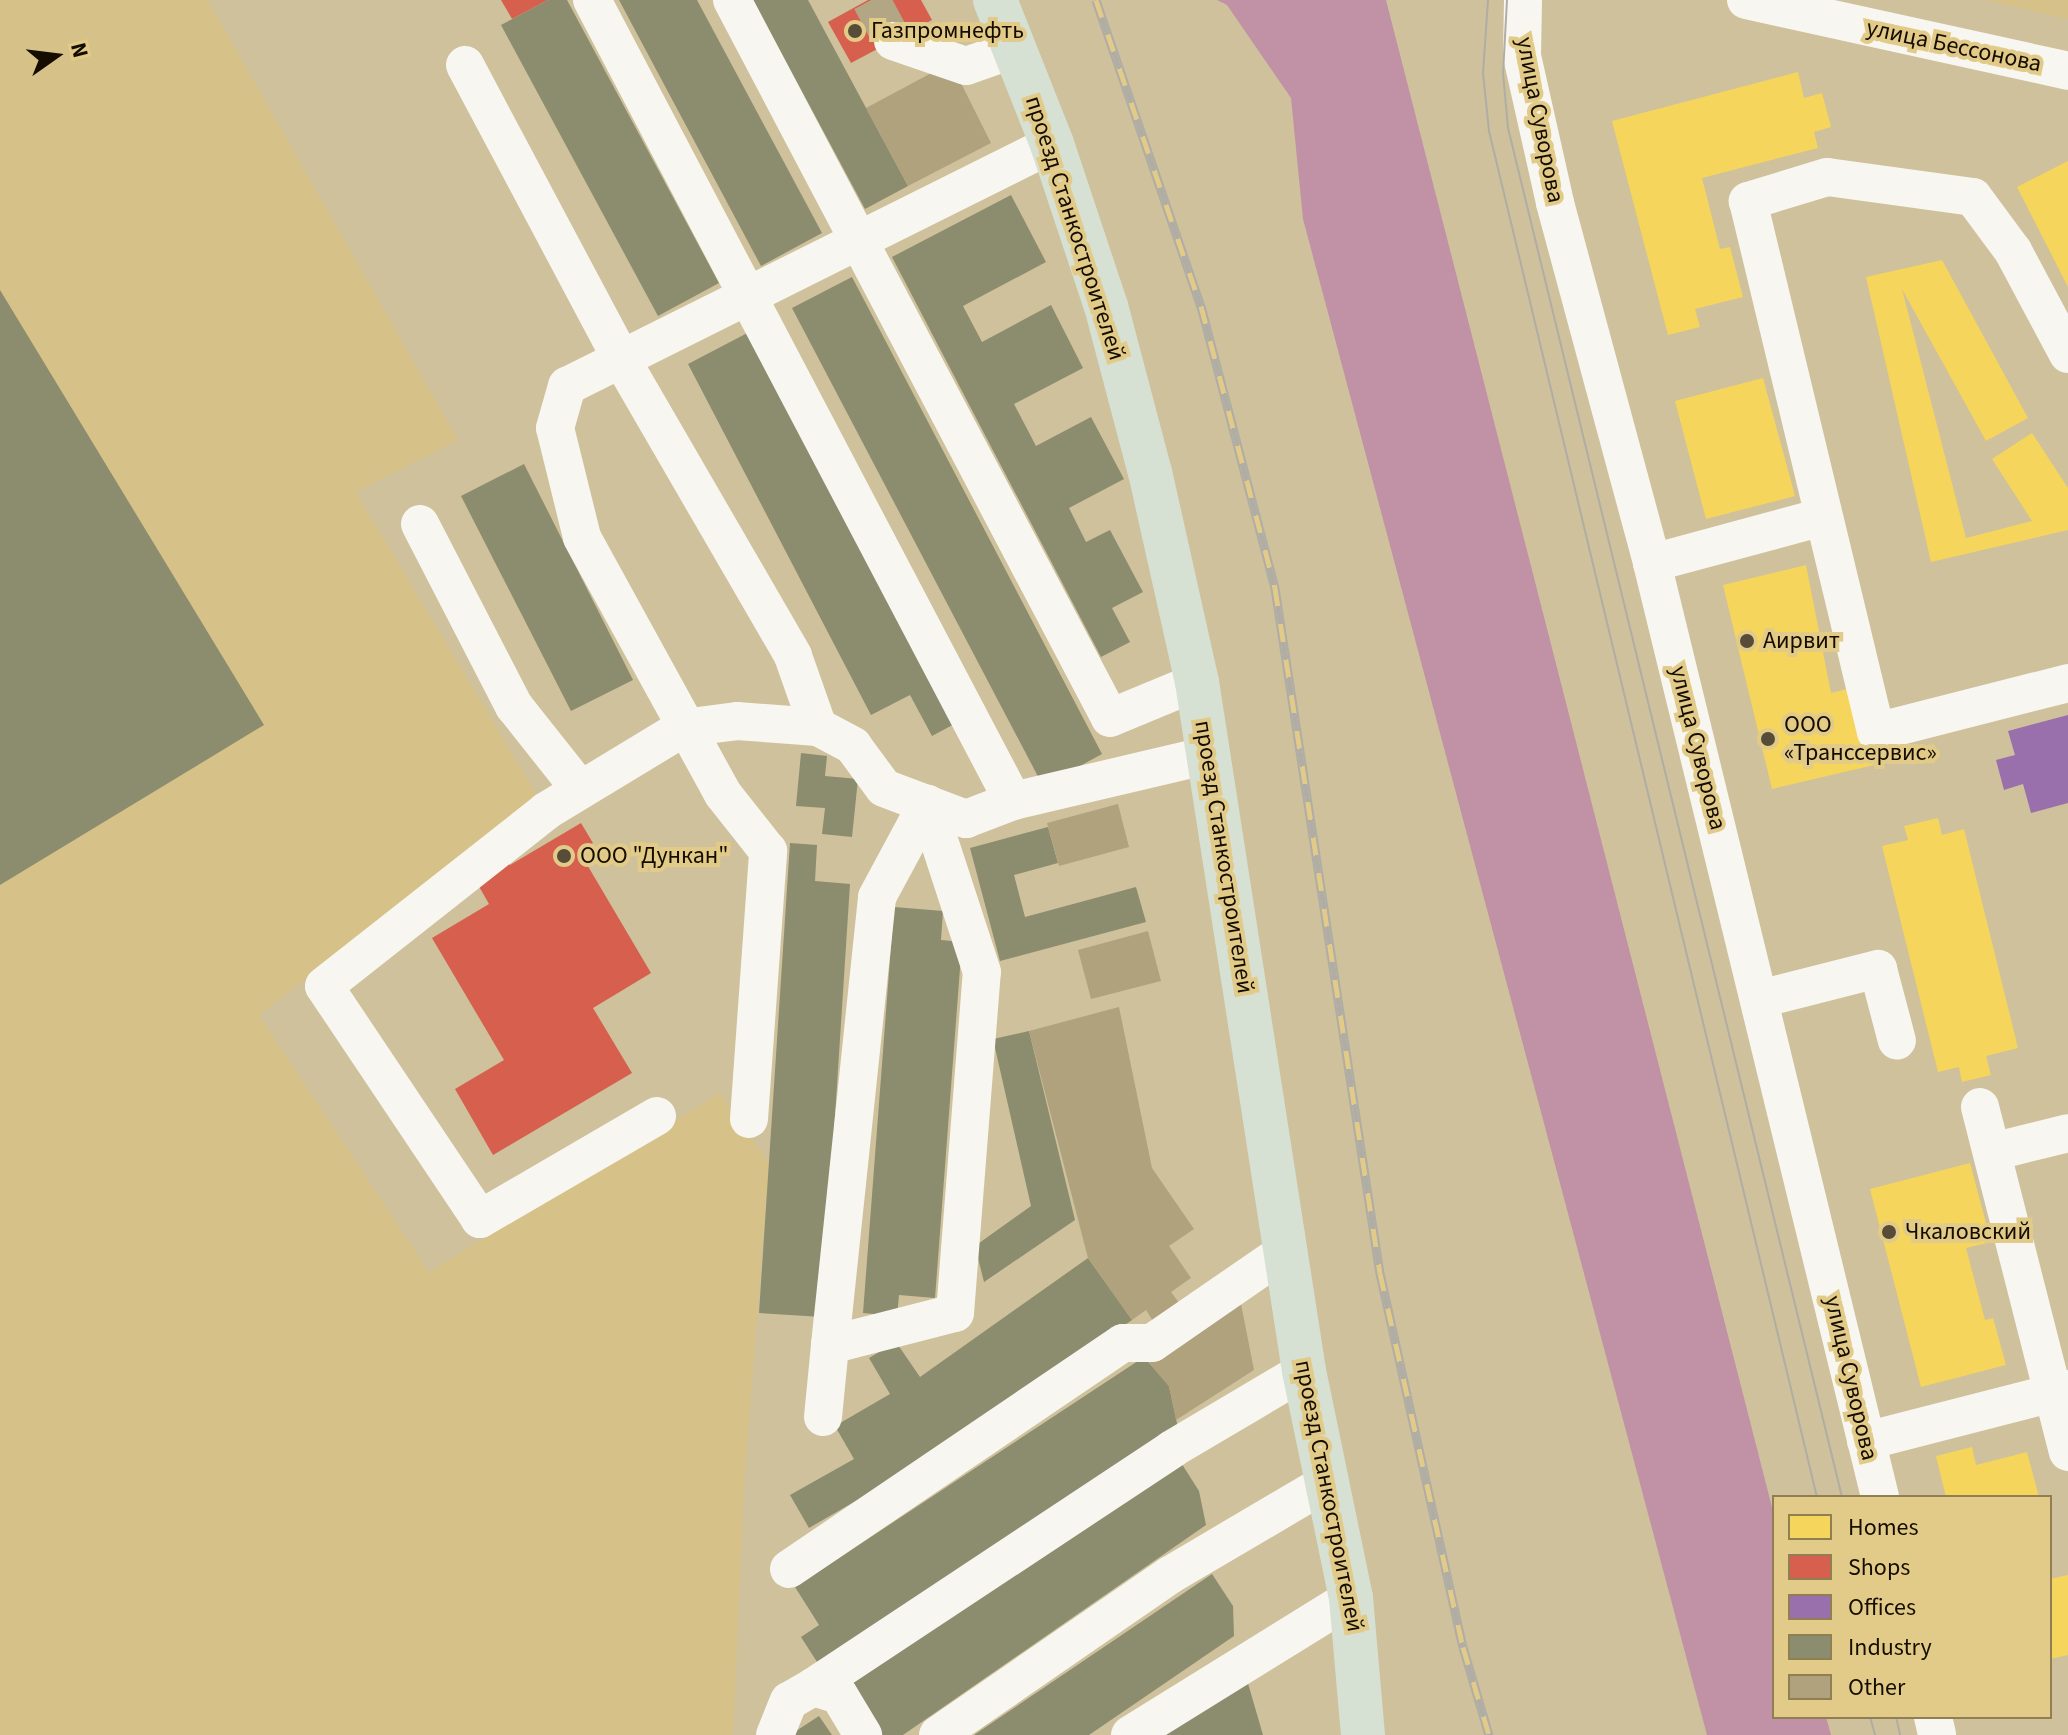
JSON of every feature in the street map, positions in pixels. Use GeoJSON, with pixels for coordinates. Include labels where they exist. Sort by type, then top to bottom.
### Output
{"type":"FeatureCollection","features":[{"type":"Feature","properties":{"kind":"main road","name":"проезд Станкостроителей"},"geometry":{"type":"LineString","coordinates":[[995,0],[1052,144],[1110,321],[1197,682],[1304,1371],[1351,1598],[1363,1735]]}},
{"type":"Feature","properties":{"kind":"street"},"geometry":{"type":"LineString","coordinates":[[592,0],[1013,801]]}},
{"type":"Feature","properties":{"kind":"street"},"geometry":{"type":"LineString","coordinates":[[732,0],[1110,718],[1125,776]]}},
{"type":"Feature","properties":{"kind":"street","name":"улица Суворова"},"geometry":{"type":"LineString","coordinates":[[1523,0],[1522,56],[1552,188],[1652,563],[1880,1495]]}},
{"type":"Feature","properties":{"kind":"street","name":"улица Бессонова"},"geometry":{"type":"LineString","coordinates":[[1746,0],[2068,71]]}},
{"type":"Feature","properties":{"kind":"street"},"geometry":{"type":"LineString","coordinates":[[893,41],[966,66],[1015,49]]}},
{"type":"Feature","properties":{"kind":"street"},"geometry":{"type":"LineString","coordinates":[[465,65],[620,357],[793,656],[818,727]]}},
{"type":"Feature","properties":{"kind":"street"},"geometry":{"type":"LineString","coordinates":[[749,1119],[768,851],[723,794],[683,728],[582,537],[555,428],[567,386],[1052,144]]}},
{"type":"Feature","properties":{"kind":"street"},"geometry":{"type":"LineString","coordinates":[[2068,354],[2013,251],[1973,197],[1827,177],[1748,201],[1876,732],[2068,683]]}},
{"type":"Feature","properties":{"kind":"street"},"geometry":{"type":"LineString","coordinates":[[1652,563],[1822,517]]}},
{"type":"Feature","properties":{"kind":"street"},"geometry":{"type":"LineString","coordinates":[[420,524],[514,706],[579,788]]}},
{"type":"Feature","properties":{"kind":"street"},"geometry":{"type":"LineString","coordinates":[[1110,718],[1197,682]]}},
{"type":"Feature","properties":{"kind":"street"},"geometry":{"type":"LineString","coordinates":[[657,1116],[480,1219],[324,986],[579,788],[683,728],[737,721],[818,727],[853,746],[884,788],[966,819],[1013,801],[1209,755]]}},
{"type":"Feature","properties":{"kind":"street"},"geometry":{"type":"LineString","coordinates":[[823,1417],[877,897],[927,804]]}},
{"type":"Feature","properties":{"kind":"street"},"geometry":{"type":"LineString","coordinates":[[830,1345],[955,1313],[982,972],[927,804]]}},
{"type":"Feature","properties":{"kind":"street"},"geometry":{"type":"LineString","coordinates":[[1760,999],[1878,969],[1897,1041]]}},
{"type":"Feature","properties":{"kind":"street"},"geometry":{"type":"LineString","coordinates":[[1980,1107],[2060,1391],[2068,1452]]}},
{"type":"Feature","properties":{"kind":"street"},"geometry":{"type":"LineString","coordinates":[[1992,1152],[2068,1133]]}},
{"type":"Feature","properties":{"kind":"street"},"geometry":{"type":"LineString","coordinates":[[789,1569],[1123,1343],[1152,1343],[1284,1252]]}},
{"type":"Feature","properties":{"kind":"street"},"geometry":{"type":"LineString","coordinates":[[775,1735],[789,1701],[1172,1449],[1304,1371]]}},
{"type":"Feature","properties":{"kind":"street"},"geometry":{"type":"LineString","coordinates":[[1866,1441],[2060,1391]]}},
{"type":"Feature","properties":{"kind":"street"},"geometry":{"type":"LineString","coordinates":[[938,1735],[1170,1575],[1328,1482]]}},
{"type":"Feature","properties":{"kind":"street"},"geometry":{"type":"LineString","coordinates":[[1130,1735],[1351,1598]]}},
{"type":"Feature","properties":{"kind":"street"},"geometry":{"type":"LineString","coordinates":[[813,1687],[839,1695],[863,1735]]}},
{"type":"Feature","properties":{"kind":"shaded area"},"geometry":{"type":"Polygon","coordinates":[[[0,0],[208,0],[458,440],[356,492],[539,799],[259,1015],[429,1272],[720,1093],[769,1163],[744,1485],[733,1735],[0,1735],[0,0]]]}},
{"type":"Feature","properties":{"kind":"shaded area"},"geometry":{"type":"Polygon","coordinates":[[[1217,0],[1386,0],[1772,1507],[1772,1719],[1827,1719],[1831,1735],[1707,1735],[1303,219],[1291,98],[1227,5],[1217,0]]]}},
{"type":"Feature","properties":{"kind":"shaded area"},"geometry":{"type":"Polygon","coordinates":[[[1985,0],[2068,0],[2068,19],[1985,0]]]}},
{"type":"Feature","properties":{"kind":"building: Homes"},"geometry":{"type":"Polygon","coordinates":[[[1798,72],[1804,98],[1822,93],[1831,127],[1814,132],[1818,148],[1702,178],[1720,249],[1730,247],[1743,297],[1695,309],[1700,327],[1668,335],[1612,121],[1798,72]]]}},
{"type":"Feature","properties":{"kind":"building: Homes"},"geometry":{"type":"Polygon","coordinates":[[[2068,161],[2068,287],[2017,187],[2068,161]]]}},
{"type":"Feature","properties":{"kind":"building: Homes"},"geometry":{"type":"Polygon","coordinates":[[[1942,260],[2028,418],[1986,441],[1902,289],[1966,538],[2032,521],[1992,459],[2032,433],[2068,488],[2068,530],[1931,562],[1866,277],[1942,260]]]}},
{"type":"Feature","properties":{"kind":"building: Homes"},"geometry":{"type":"Polygon","coordinates":[[[1763,378],[1795,496],[1706,519],[1675,401],[1763,378]]]}},
{"type":"Feature","properties":{"kind":"building: Homes"},"geometry":{"type":"Polygon","coordinates":[[[1806,565],[1831,693],[1855,687],[1874,765],[1772,789],[1723,585],[1806,565]]]}},
{"type":"Feature","properties":{"kind":"building: Homes"},"geometry":{"type":"Polygon","coordinates":[[[1938,818],[1942,835],[1964,829],[2018,1048],[1986,1056],[1991,1075],[1962,1082],[1959,1067],[1938,1072],[1882,846],[1908,840],[1904,826],[1938,818]]]}},
{"type":"Feature","properties":{"kind":"building: Homes"},"geometry":{"type":"Polygon","coordinates":[[[1970,1163],[1991,1242],[1966,1248],[1985,1320],[1993,1318],[2006,1365],[1921,1387],[1870,1189],[1970,1163]]]}},
{"type":"Feature","properties":{"kind":"building: Homes"},"geometry":{"type":"Polygon","coordinates":[[[1972,1447],[1976,1465],[2027,1452],[2038,1495],[1946,1495],[1936,1456],[1972,1447]]]}},
{"type":"Feature","properties":{"kind":"building: Homes"},"geometry":{"type":"Polygon","coordinates":[[[2068,1575],[2068,1655],[2052,1659],[2052,1579],[2068,1575]]]}},
{"type":"Feature","properties":{"kind":"building: Shops"},"geometry":{"type":"Polygon","coordinates":[[[501,0],[548,0],[512,19],[501,0]]]}},
{"type":"Feature","properties":{"kind":"building: Shops"},"geometry":{"type":"Polygon","coordinates":[[[868,0],[921,0],[932,20],[851,63],[828,22],[868,0]]]}},
{"type":"Feature","properties":{"kind":"building: Shops"},"geometry":{"type":"Polygon","coordinates":[[[581,823],[593,843],[579,851],[651,973],[593,1008],[632,1073],[493,1155],[455,1089],[504,1060],[432,938],[489,904],[473,876],[505,857],[510,865],[581,823]]]}},
{"type":"Feature","properties":{"kind":"building: Offices"},"geometry":{"type":"Polygon","coordinates":[[[2068,715],[2068,803],[2031,813],[2023,784],[2004,790],[1996,760],[2015,755],[2008,731],[2068,715]]]}},
{"type":"Feature","properties":{"kind":"building: Industry"},"geometry":{"type":"Polygon","coordinates":[[[548,0],[567,0],[719,283],[658,316],[501,25],[548,0]]]}},
{"type":"Feature","properties":{"kind":"building: Industry"},"geometry":{"type":"Polygon","coordinates":[[[619,0],[697,0],[822,233],[761,266],[619,0]]]}},
{"type":"Feature","properties":{"kind":"building: Industry"},"geometry":{"type":"Polygon","coordinates":[[[753,0],[808,0],[908,186],[865,209],[753,0]]]}},
{"type":"Feature","properties":{"kind":"building: Industry"},"geometry":{"type":"Polygon","coordinates":[[[1011,195],[1046,262],[963,306],[982,342],[1051,305],[1083,368],[1014,404],[1036,446],[1091,417],[1124,479],[1069,508],[1086,542],[1110,530],[1143,592],[1112,608],[1130,642],[1101,657],[892,257],[1011,195]]]}},
{"type":"Feature","properties":{"kind":"building: Industry"},"geometry":{"type":"Polygon","coordinates":[[[852,277],[1102,754],[1043,786],[792,308],[852,277]]]}},
{"type":"Feature","properties":{"kind":"building: Industry"},"geometry":{"type":"Polygon","coordinates":[[[0,290],[264,725],[0,885],[0,290]]]}},
{"type":"Feature","properties":{"kind":"building: Industry"},"geometry":{"type":"Polygon","coordinates":[[[755,329],[960,721],[932,736],[910,695],[871,715],[688,364],[755,329]]]}},
{"type":"Feature","properties":{"kind":"building: Industry"},"geometry":{"type":"Polygon","coordinates":[[[524,464],[633,680],[571,711],[461,496],[524,464]]]}},
{"type":"Feature","properties":{"kind":"building: Industry"},"geometry":{"type":"Polygon","coordinates":[[[801,753],[827,756],[825,776],[858,779],[852,837],[822,834],[825,808],[796,806],[801,753]]]}},
{"type":"Feature","properties":{"kind":"building: Industry"},"geometry":{"type":"Polygon","coordinates":[[[1048,827],[1058,863],[1014,875],[1025,917],[1136,887],[1146,922],[1000,961],[970,848],[1048,827]]]}},
{"type":"Feature","properties":{"kind":"building: Industry"},"geometry":{"type":"Polygon","coordinates":[[[790,843],[817,845],[815,881],[850,884],[822,1317],[759,1313],[790,843]]]}},
{"type":"Feature","properties":{"kind":"building: Industry"},"geometry":{"type":"Polygon","coordinates":[[[894,907],[943,911],[941,940],[962,942],[935,1298],[899,1295],[897,1316],[863,1313],[894,907]]]}},
{"type":"Feature","properties":{"kind":"building: Industry"},"geometry":{"type":"Polygon","coordinates":[[[1029,1031],[1075,1220],[984,1282],[975,1246],[1031,1206],[993,1039],[1029,1031]]]}},
{"type":"Feature","properties":{"kind":"building: Industry"},"geometry":{"type":"Polygon","coordinates":[[[1088,1258],[1132,1320],[954,1444],[809,1528],[790,1495],[854,1459],[835,1426],[890,1394],[869,1358],[896,1342],[920,1377],[1088,1258]]]}},
{"type":"Feature","properties":{"kind":"building: Industry"},"geometry":{"type":"Polygon","coordinates":[[[1144,1357],[1169,1386],[1178,1428],[819,1665],[801,1637],[819,1625],[795,1587],[1144,1357]]]}},
{"type":"Feature","properties":{"kind":"building: Industry"},"geometry":{"type":"Polygon","coordinates":[[[1180,1461],[1199,1491],[1206,1525],[903,1735],[879,1735],[846,1687],[1180,1461]]]}},
{"type":"Feature","properties":{"kind":"building: Industry"},"geometry":{"type":"Polygon","coordinates":[[[1212,1574],[1233,1606],[1234,1636],[1089,1735],[974,1735],[1212,1574]]]}},
{"type":"Feature","properties":{"kind":"building: Industry"},"geometry":{"type":"Polygon","coordinates":[[[1247,1680],[1263,1735],[1164,1735],[1247,1680]]]}},
{"type":"Feature","properties":{"kind":"building: Industry"},"geometry":{"type":"Polygon","coordinates":[[[819,1716],[832,1735],[790,1735],[819,1716]]]}},
{"type":"Feature","properties":{"kind":"building: Other"},"geometry":{"type":"Polygon","coordinates":[[[937,70],[957,75],[991,143],[908,186],[866,108],[937,70]]]}},
{"type":"Feature","properties":{"kind":"building: Other"},"geometry":{"type":"Polygon","coordinates":[[[1118,804],[1129,847],[1059,866],[1047,823],[1118,804]]]}},
{"type":"Feature","properties":{"kind":"building: Other"},"geometry":{"type":"Polygon","coordinates":[[[1148,931],[1161,981],[1091,999],[1078,950],[1148,931]]]}},
{"type":"Feature","properties":{"kind":"building: Other"},"geometry":{"type":"Polygon","coordinates":[[[1119,1007],[1152,1168],[1194,1229],[1169,1246],[1191,1278],[1171,1292],[1179,1303],[1153,1321],[1146,1310],[1132,1320],[1088,1258],[1029,1031],[1119,1007]]]}},
{"type":"Feature","properties":{"kind":"building: Other"},"geometry":{"type":"Polygon","coordinates":[[[1241,1304],[1254,1370],[1176,1420],[1169,1386],[1149,1363],[1241,1304]]]}},
{"type":"Feature","properties":{"kind":"tunnel"},"geometry":{"type":"LineString","coordinates":[[871,0],[893,41]]}},
{"type":"Feature","properties":{"kind":"tram line"},"geometry":{"type":"LineString","coordinates":[[1488,0],[1483,73],[1489,131],[1817,1495]]}},
{"type":"Feature","properties":{"kind":"tram line"},"geometry":{"type":"LineString","coordinates":[[1507,0],[1503,73],[1508,128],[1842,1495]]}},
{"type":"Feature","properties":{"kind":"tram line"},"geometry":{"type":"LineString","coordinates":[[1871,1719],[1875,1735]]}},
{"type":"Feature","properties":{"kind":"tram line"},"geometry":{"type":"LineString","coordinates":[[1896,1719],[1900,1735]]}},
{"type":"Feature","properties":{"kind":"railway"},"geometry":{"type":"LineString","coordinates":[[1096,0],[1201,306],[1275,588],[1380,1273],[1463,1647],[1489,1735]]}},
{"type":"Feature","properties":{"kind":"place","name":"Газпромнефть"},"geometry":{"type":"Point","coordinates":[855,31]}},
{"type":"Feature","properties":{"kind":"place","name":"Аирвит"},"geometry":{"type":"Point","coordinates":[1747,641]}},
{"type":"Feature","properties":{"kind":"place","name":"ООО «Транссервис»"},"geometry":{"type":"Point","coordinates":[1768,739]}},
{"type":"Feature","properties":{"kind":"place","name":"ООО \"Дункан\""},"geometry":{"type":"Point","coordinates":[564,856]}},
{"type":"Feature","properties":{"kind":"place","name":"Чкаловский"},"geometry":{"type":"Point","coordinates":[1889,1232]}}]}
